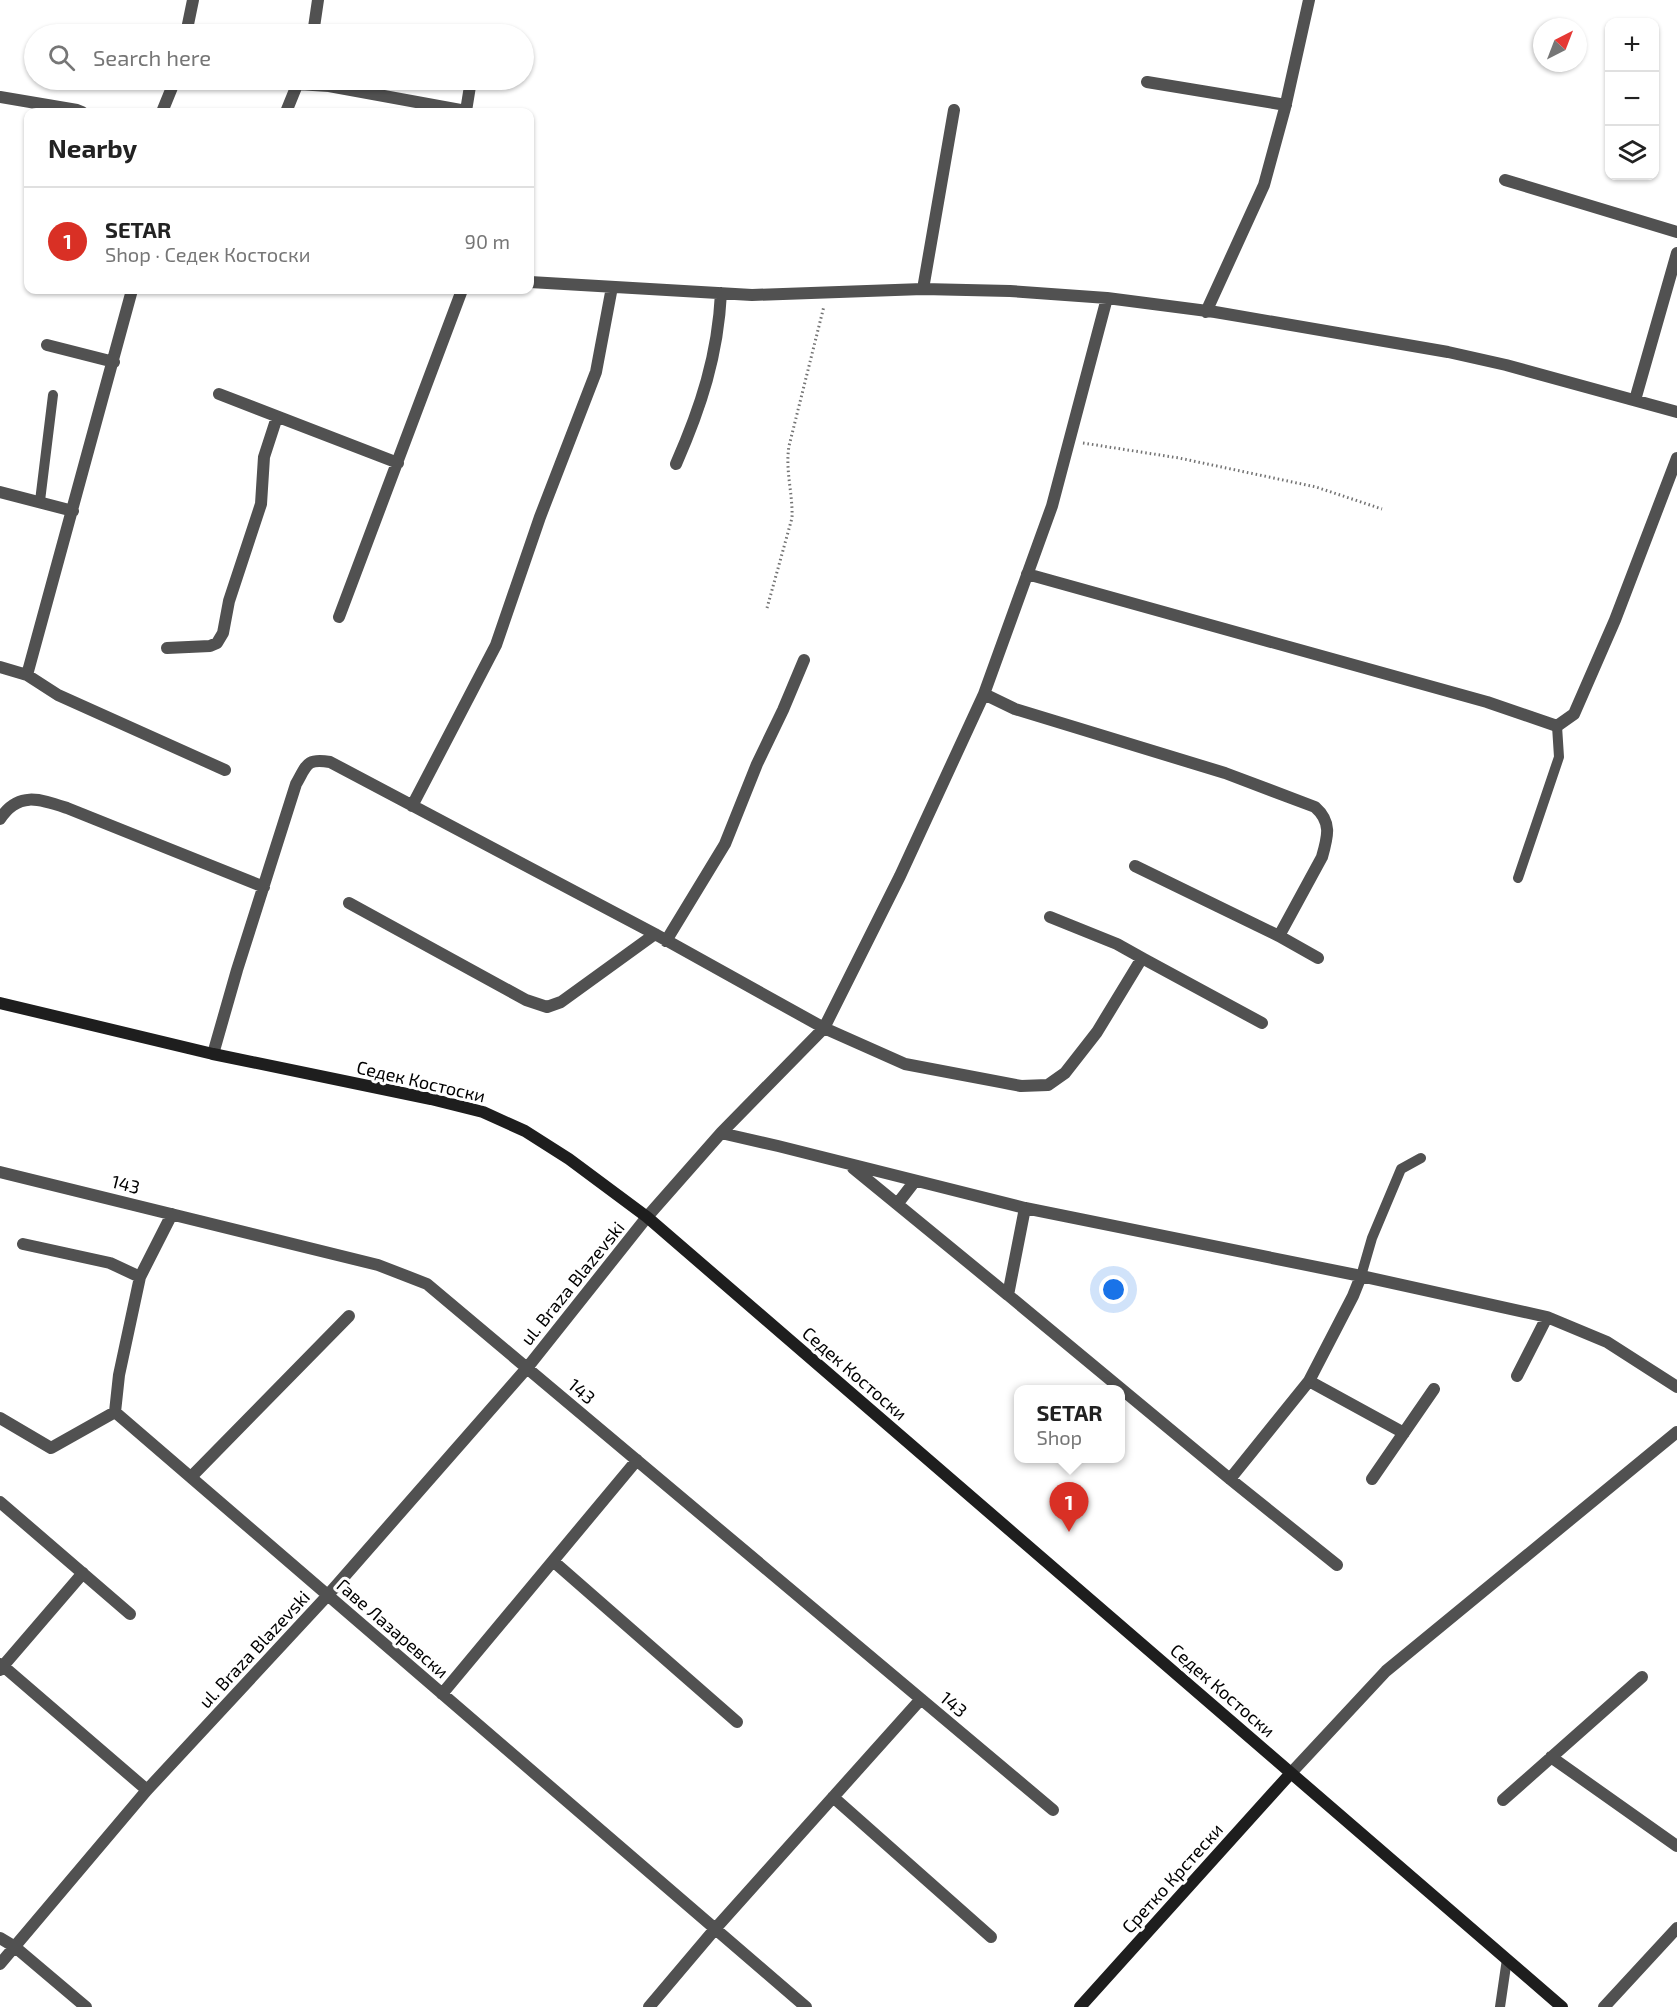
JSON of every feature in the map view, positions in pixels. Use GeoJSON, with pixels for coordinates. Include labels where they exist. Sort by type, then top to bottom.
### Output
{"type":"FeatureCollection","features":[{"type":"Feature","properties":{"kind":"main road","name":"Седек Костоски"},"geometry":{"type":"LineString","coordinates":[[0,1003],[213,1054],[483,1112],[525,1131],[569,1159],[647,1217],[1562,2007]]}},
{"type":"Feature","properties":{"kind":"main road","name":"Сретко Крстески"},"geometry":{"type":"LineString","coordinates":[[1080,2007],[1291,1773]]}},
{"type":"Feature","properties":{"kind":"street"},"geometry":{"type":"LineString","coordinates":[[188,24],[193,0]]}},
{"type":"Feature","properties":{"kind":"street"},"geometry":{"type":"LineString","coordinates":[[314,24],[318,0]]}},
{"type":"Feature","properties":{"kind":"street"},"geometry":{"type":"LineString","coordinates":[[1206,312],[1263,185],[1286,105],[1309,0]]}},
{"type":"Feature","properties":{"kind":"street"},"geometry":{"type":"LineString","coordinates":[[1147,82],[1286,105]]}},
{"type":"Feature","properties":{"kind":"street"},"geometry":{"type":"LineString","coordinates":[[164,108],[171,90]]}},
{"type":"Feature","properties":{"kind":"street"},"geometry":{"type":"LineString","coordinates":[[288,108],[295,90]]}},
{"type":"Feature","properties":{"kind":"street"},"geometry":{"type":"LineString","coordinates":[[350,90],[449,108]]}},
{"type":"Feature","properties":{"kind":"street"},"geometry":{"type":"LineString","coordinates":[[466,108],[469,90]]}},
{"type":"Feature","properties":{"kind":"street"},"geometry":{"type":"LineString","coordinates":[[0,97],[65,108]]}},
{"type":"Feature","properties":{"kind":"street"},"geometry":{"type":"LineString","coordinates":[[923,290],[954,110]]}},
{"type":"Feature","properties":{"kind":"street"},"geometry":{"type":"LineString","coordinates":[[1505,180],[1677,232]]}},
{"type":"Feature","properties":{"kind":"street"},"geometry":{"type":"LineString","coordinates":[[1635,400],[1677,253]]}},
{"type":"Feature","properties":{"kind":"street"},"geometry":{"type":"LineString","coordinates":[[534,282],[752,295],[923,290],[1010,291],[1107,298],[1448,352],[1506,365],[1677,412]]}},
{"type":"Feature","properties":{"kind":"street"},"geometry":{"type":"LineString","coordinates":[[412,806],[496,645],[540,517],[596,372],[612,286]]}},
{"type":"Feature","properties":{"kind":"street"},"geometry":{"type":"LineString","coordinates":[[676,464],[695,421],[712,363],[721,293]]}},
{"type":"Feature","properties":{"kind":"street"},"geometry":{"type":"LineString","coordinates":[[27,675],[131,294]]}},
{"type":"Feature","properties":{"kind":"street"},"geometry":{"type":"LineString","coordinates":[[339,617],[461,294]]}},
{"type":"Feature","properties":{"kind":"street","name":"ul. Braza Blazevski"},"geometry":{"type":"LineString","coordinates":[[0,1964],[147,1791],[328,1595],[527,1368],[647,1217],[721,1133],[824,1028],[900,876],[984,694],[1052,506],[1107,298]]}},
{"type":"Feature","properties":{"kind":"street"},"geometry":{"type":"LineString","coordinates":[[46,345],[114,362]]}},
{"type":"Feature","properties":{"kind":"street"},"geometry":{"type":"LineString","coordinates":[[219,394],[398,463]]}},
{"type":"Feature","properties":{"kind":"street"},"geometry":{"type":"LineString","coordinates":[[167,648],[210,646],[217,643],[223,633],[229,602],[261,504],[264,456],[278,417]]}},
{"type":"Feature","properties":{"kind":"street"},"geometry":{"type":"LineString","coordinates":[[1027,574],[1487,702],[1557,726],[1574,714],[1615,620],[1677,458]]}},
{"type":"Feature","properties":{"kind":"street"},"geometry":{"type":"LineString","coordinates":[[0,492],[73,511]]}},
{"type":"Feature","properties":{"kind":"street"},"geometry":{"type":"LineString","coordinates":[[666,941],[725,844],[757,764],[804,660]]}},
{"type":"Feature","properties":{"kind":"street"},"geometry":{"type":"LineString","coordinates":[[0,667],[27,675],[58,696],[225,770]]}},
{"type":"Feature","properties":{"kind":"street"},"geometry":{"type":"LineString","coordinates":[[984,694],[1015,710],[1225,773],[1315,807],[1323,815],[1327,824],[1322,857],[1279,936]]}},
{"type":"Feature","properties":{"kind":"street"},"geometry":{"type":"LineString","coordinates":[[213,1054],[296,784],[307,765],[315,760],[330,762],[655,934],[824,1028],[905,1064],[1021,1086],[1048,1085],[1065,1073],[1097,1032],[1142,958]]}},
{"type":"Feature","properties":{"kind":"street"},"geometry":{"type":"LineString","coordinates":[[0,819],[15,803],[26,800],[43,800],[264,887]]}},
{"type":"Feature","properties":{"kind":"street"},"geometry":{"type":"LineString","coordinates":[[1136,866],[1279,936],[1318,958]]}},
{"type":"Feature","properties":{"kind":"street"},"geometry":{"type":"LineString","coordinates":[[349,903],[526,1000],[547,1006],[561,1002],[655,934]]}},
{"type":"Feature","properties":{"kind":"street"},"geometry":{"type":"LineString","coordinates":[[1050,917],[1118,944],[1262,1023]]}},
{"type":"Feature","properties":{"kind":"street"},"geometry":{"type":"LineString","coordinates":[[721,1133],[1025,1208],[1361,1275],[1547,1317],[1607,1342],[1677,1387]]}},
{"type":"Feature","properties":{"kind":"street"},"geometry":{"type":"LineString","coordinates":[[849,1165],[1117,1385]]}},
{"type":"Feature","properties":{"kind":"street","name":"143"},"geometry":{"type":"LineString","coordinates":[[0,1172],[378,1264],[427,1284],[1053,1810]]}},
{"type":"Feature","properties":{"kind":"street"},"geometry":{"type":"LineString","coordinates":[[898,1203],[915,1181]]}},
{"type":"Feature","properties":{"kind":"street"},"geometry":{"type":"LineString","coordinates":[[1008,1295],[1025,1208]]}},
{"type":"Feature","properties":{"kind":"street"},"geometry":{"type":"LineString","coordinates":[[0,1418],[51,1448],[115,1412],[118,1375],[140,1277],[172,1214]]}},
{"type":"Feature","properties":{"kind":"street"},"geometry":{"type":"LineString","coordinates":[[23,1244],[110,1263],[140,1277]]}},
{"type":"Feature","properties":{"kind":"street"},"geometry":{"type":"LineString","coordinates":[[1230,1479],[1309,1381],[1353,1296],[1361,1275]]}},
{"type":"Feature","properties":{"kind":"street"},"geometry":{"type":"LineString","coordinates":[[191,1477],[349,1316]]}},
{"type":"Feature","properties":{"kind":"street"},"geometry":{"type":"LineString","coordinates":[[1517,1376],[1547,1317]]}},
{"type":"Feature","properties":{"kind":"street"},"geometry":{"type":"LineString","coordinates":[[1309,1381],[1404,1433]]}},
{"type":"Feature","properties":{"kind":"street"},"geometry":{"type":"LineString","coordinates":[[1372,1479],[1434,1389]]}},
{"type":"Feature","properties":{"kind":"street"},"geometry":{"type":"LineString","coordinates":[[1125,1392],[1337,1565]]}},
{"type":"Feature","properties":{"kind":"street","name":"Гаве Лазаревски"},"geometry":{"type":"LineString","coordinates":[[115,1412],[806,2007]]}},
{"type":"Feature","properties":{"kind":"street"},"geometry":{"type":"LineString","coordinates":[[1291,1773],[1386,1671],[1677,1432]]}},
{"type":"Feature","properties":{"kind":"street"},"geometry":{"type":"LineString","coordinates":[[442,1694],[637,1460]]}},
{"type":"Feature","properties":{"kind":"street"},"geometry":{"type":"LineString","coordinates":[[0,1502],[130,1614]]}},
{"type":"Feature","properties":{"kind":"street"},"geometry":{"type":"LineString","coordinates":[[553,1561],[737,1722]]}},
{"type":"Feature","properties":{"kind":"street"},"geometry":{"type":"LineString","coordinates":[[83,1573],[1,1667],[147,1791]]}},
{"type":"Feature","properties":{"kind":"street"},"geometry":{"type":"LineString","coordinates":[[1503,1800],[1642,1677]]}},
{"type":"Feature","properties":{"kind":"street"},"geometry":{"type":"LineString","coordinates":[[649,2007],[715,1929],[921,1699]]}},
{"type":"Feature","properties":{"kind":"street"},"geometry":{"type":"LineString","coordinates":[[1551,1757],[1677,1846]]}},
{"type":"Feature","properties":{"kind":"street"},"geometry":{"type":"LineString","coordinates":[[833,1797],[992,1937]]}},
{"type":"Feature","properties":{"kind":"street"},"geometry":{"type":"LineString","coordinates":[[1604,2007],[1677,1928]]}},
{"type":"Feature","properties":{"kind":"street"},"geometry":{"type":"LineString","coordinates":[[0,1938],[15,1947],[86,2007]]}},
{"type":"Feature","properties":{"kind":"lane"},"geometry":{"type":"LineString","coordinates":[[40,501],[53,395]]}},
{"type":"Feature","properties":{"kind":"lane"},"geometry":{"type":"LineString","coordinates":[[1518,878],[1559,757],[1557,726]]}},
{"type":"Feature","properties":{"kind":"lane"},"geometry":{"type":"LineString","coordinates":[[1361,1275],[1372,1238],[1401,1169],[1421,1158]]}},
{"type":"Feature","properties":{"kind":"lane"},"geometry":{"type":"LineString","coordinates":[[1500,2007],[1506,1959]]}},
{"type":"Feature","properties":{"kind":"path"},"geometry":{"type":"LineString","coordinates":[[767,608],[792,518],[787,460],[789,446],[828,293]]}},
{"type":"Feature","properties":{"kind":"path"},"geometry":{"type":"LineString","coordinates":[[1070,440],[1179,458],[1316,487],[1382,509]]}},
{"type":"Feature","properties":{"kind":"place","name":"SETAR"},"geometry":{"type":"Point","coordinates":[1069,1532]}}]}
